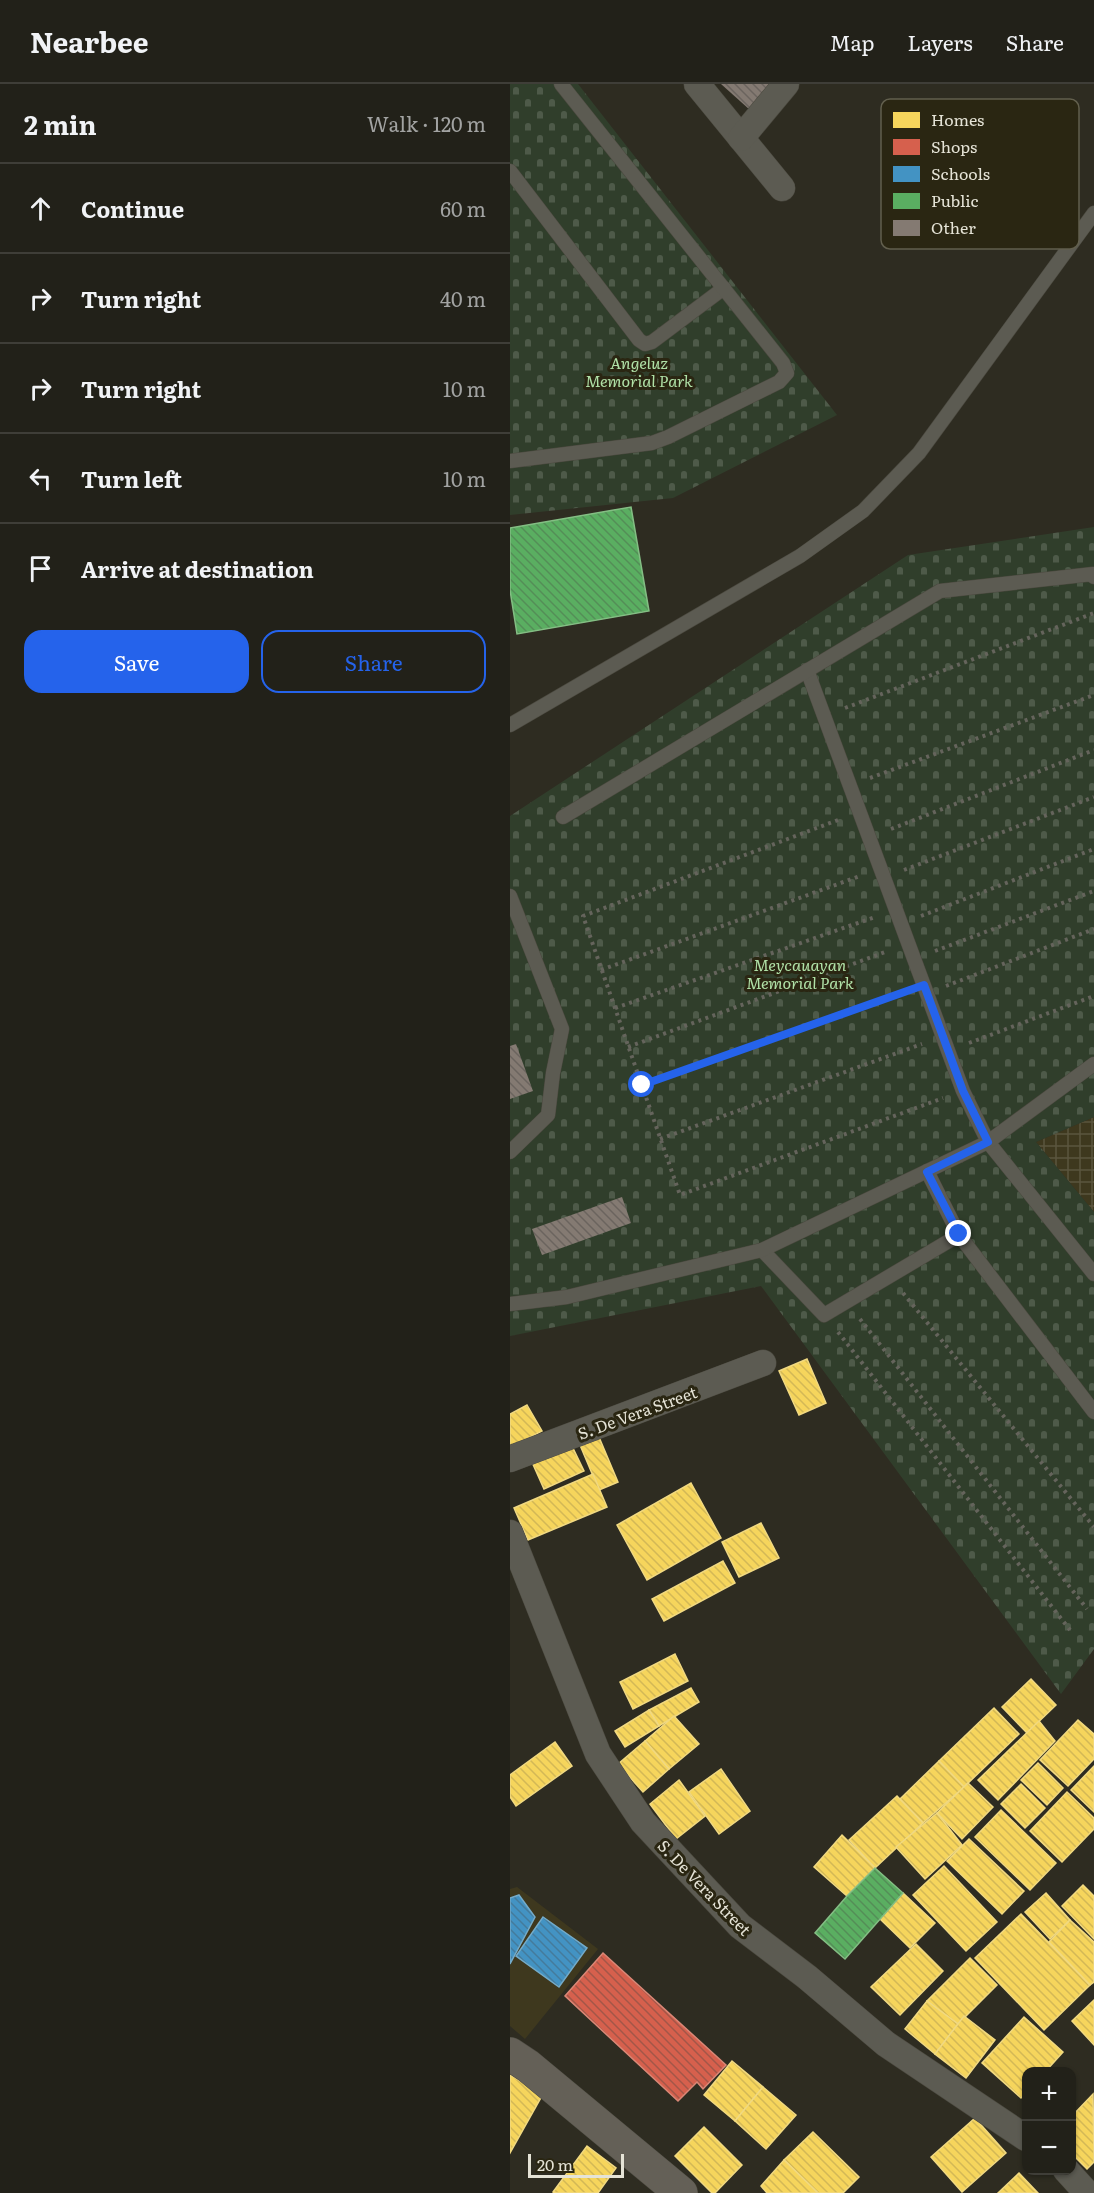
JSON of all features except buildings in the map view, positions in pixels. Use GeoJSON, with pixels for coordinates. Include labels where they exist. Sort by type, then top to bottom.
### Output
{"type":"FeatureCollection","features":[{"type":"Feature","properties":{"kind":"street"},"geometry":{"type":"LineString","coordinates":[[697,84],[782,188]]}},
{"type":"Feature","properties":{"kind":"street"},"geometry":{"type":"LineString","coordinates":[[741,138],[786,84]]}},
{"type":"Feature","properties":{"kind":"street","name":"S. De Vera Street"},"geometry":{"type":"LineString","coordinates":[[510,1459],[763,1363]]}},
{"type":"Feature","properties":{"kind":"street","name":"S. De Vera Street"},"geometry":{"type":"LineString","coordinates":[[510,1533],[598,1754],[643,1822],[740,1926],[807,1977],[886,2044],[1022,2135]]}},
{"type":"Feature","properties":{"kind":"street"},"geometry":{"type":"LineString","coordinates":[[510,2054],[528,2066],[681,2193]]}},
{"type":"Feature","properties":{"kind":"street"},"geometry":{"type":"LineString","coordinates":[[1071,2175],[1087,2193]]}},
{"type":"Feature","properties":{"kind":"lane"},"geometry":{"type":"LineString","coordinates":[[510,461],[652,443],[779,382],[787,373],[783,363],[561,84]]}},
{"type":"Feature","properties":{"kind":"lane"},"geometry":{"type":"LineString","coordinates":[[510,171],[639,340],[645,344],[652,342],[724,288]]}},
{"type":"Feature","properties":{"kind":"lane"},"geometry":{"type":"LineString","coordinates":[[1079,234],[1094,213]]}},
{"type":"Feature","properties":{"kind":"lane"},"geometry":{"type":"LineString","coordinates":[[510,725],[800,556],[863,511],[920,453],[1068,249]]}},
{"type":"Feature","properties":{"kind":"lane"},"geometry":{"type":"LineString","coordinates":[[563,817],[940,591],[1093,574],[1094,577]]}},
{"type":"Feature","properties":{"kind":"lane"},"geometry":{"type":"LineString","coordinates":[[807,670],[963,1091],[988,1142],[1094,1274]]}},
{"type":"Feature","properties":{"kind":"lane"},"geometry":{"type":"LineString","coordinates":[[510,896],[562,1029],[548,1115],[510,1152]]}},
{"type":"Feature","properties":{"kind":"lane"},"geometry":{"type":"LineString","coordinates":[[510,1304],[567,1297],[762,1250],[988,1142],[1094,1064]]}},
{"type":"Feature","properties":{"kind":"lane"},"geometry":{"type":"LineString","coordinates":[[927,1172],[959,1234],[1094,1412]]}},
{"type":"Feature","properties":{"kind":"lane"},"geometry":{"type":"LineString","coordinates":[[762,1250],[824,1314],[959,1234]]}},
{"type":"Feature","properties":{"kind":"path"},"geometry":{"type":"LineString","coordinates":[[824,716],[1094,613]]}},
{"type":"Feature","properties":{"kind":"path"},"geometry":{"type":"LineString","coordinates":[[850,786],[1094,695]]}},
{"type":"Feature","properties":{"kind":"path"},"geometry":{"type":"LineString","coordinates":[[869,837],[1094,750]]}},
{"type":"Feature","properties":{"kind":"path"},"geometry":{"type":"LineString","coordinates":[[602,970],[883,874],[1094,797]]}},
{"type":"Feature","properties":{"kind":"path"},"geometry":{"type":"LineString","coordinates":[[860,812],[583,916],[680,1195],[963,1091]]}},
{"type":"Feature","properties":{"kind":"path"},"geometry":{"type":"LineString","coordinates":[[901,924],[1094,849]]}},
{"type":"Feature","properties":{"kind":"path"},"geometry":{"type":"LineString","coordinates":[[914,958],[1094,891]]}},
{"type":"Feature","properties":{"kind":"path"},"geometry":{"type":"LineString","coordinates":[[615,1008],[896,910]]}},
{"type":"Feature","properties":{"kind":"path"},"geometry":{"type":"LineString","coordinates":[[642,1085],[1094,929]]}},
{"type":"Feature","properties":{"kind":"path"},"geometry":{"type":"LineString","coordinates":[[628,1047],[908,943]]}},
{"type":"Feature","properties":{"kind":"path"},"geometry":{"type":"LineString","coordinates":[[948,1051],[1094,996]]}},
{"type":"Feature","properties":{"kind":"path"},"geometry":{"type":"LineString","coordinates":[[660,1139],[943,1037]]}},
{"type":"Feature","properties":{"kind":"path"},"geometry":{"type":"LineString","coordinates":[[889,1276],[1094,1527]]}},
{"type":"Feature","properties":{"kind":"path"},"geometry":{"type":"LineString","coordinates":[[846,1302],[1087,1609]]}},
{"type":"Feature","properties":{"kind":"path"},"geometry":{"type":"LineString","coordinates":[[824,1314],[1070,1630]]}},
{"type":"Feature","properties":{"kind":"shaded area"},"geometry":{"type":"Polygon","coordinates":[[[1094,1117],[1094,1212],[1036,1142],[1094,1117]]]}},
{"type":"Feature","properties":{"kind":"shaded area"},"geometry":{"type":"Polygon","coordinates":[[[517,1887],[598,1949],[525,2039],[510,2026],[510,1889],[517,1887]]]}},
{"type":"Feature","properties":{"kind":"green space","name":"Angeluz Memorial Park"},"geometry":{"type":"Polygon","coordinates":[[[510,84],[578,84],[837,415],[673,498],[510,515],[510,84]]]}},
{"type":"Feature","properties":{"kind":"green space","name":"Meycauayan Memorial Park"},"geometry":{"type":"Polygon","coordinates":[[[1094,527],[1094,1117],[1036,1142],[1094,1212],[1094,1649],[1061,1694],[761,1286],[510,1336],[510,816],[908,555],[1094,527]]]}},
{"type":"Feature","properties":{"kind":"route"},"geometry":{"type":"LineString","coordinates":[[642,1085],[924,985],[963,1091],[988,1142],[927,1172],[959,1234]]}}]}
